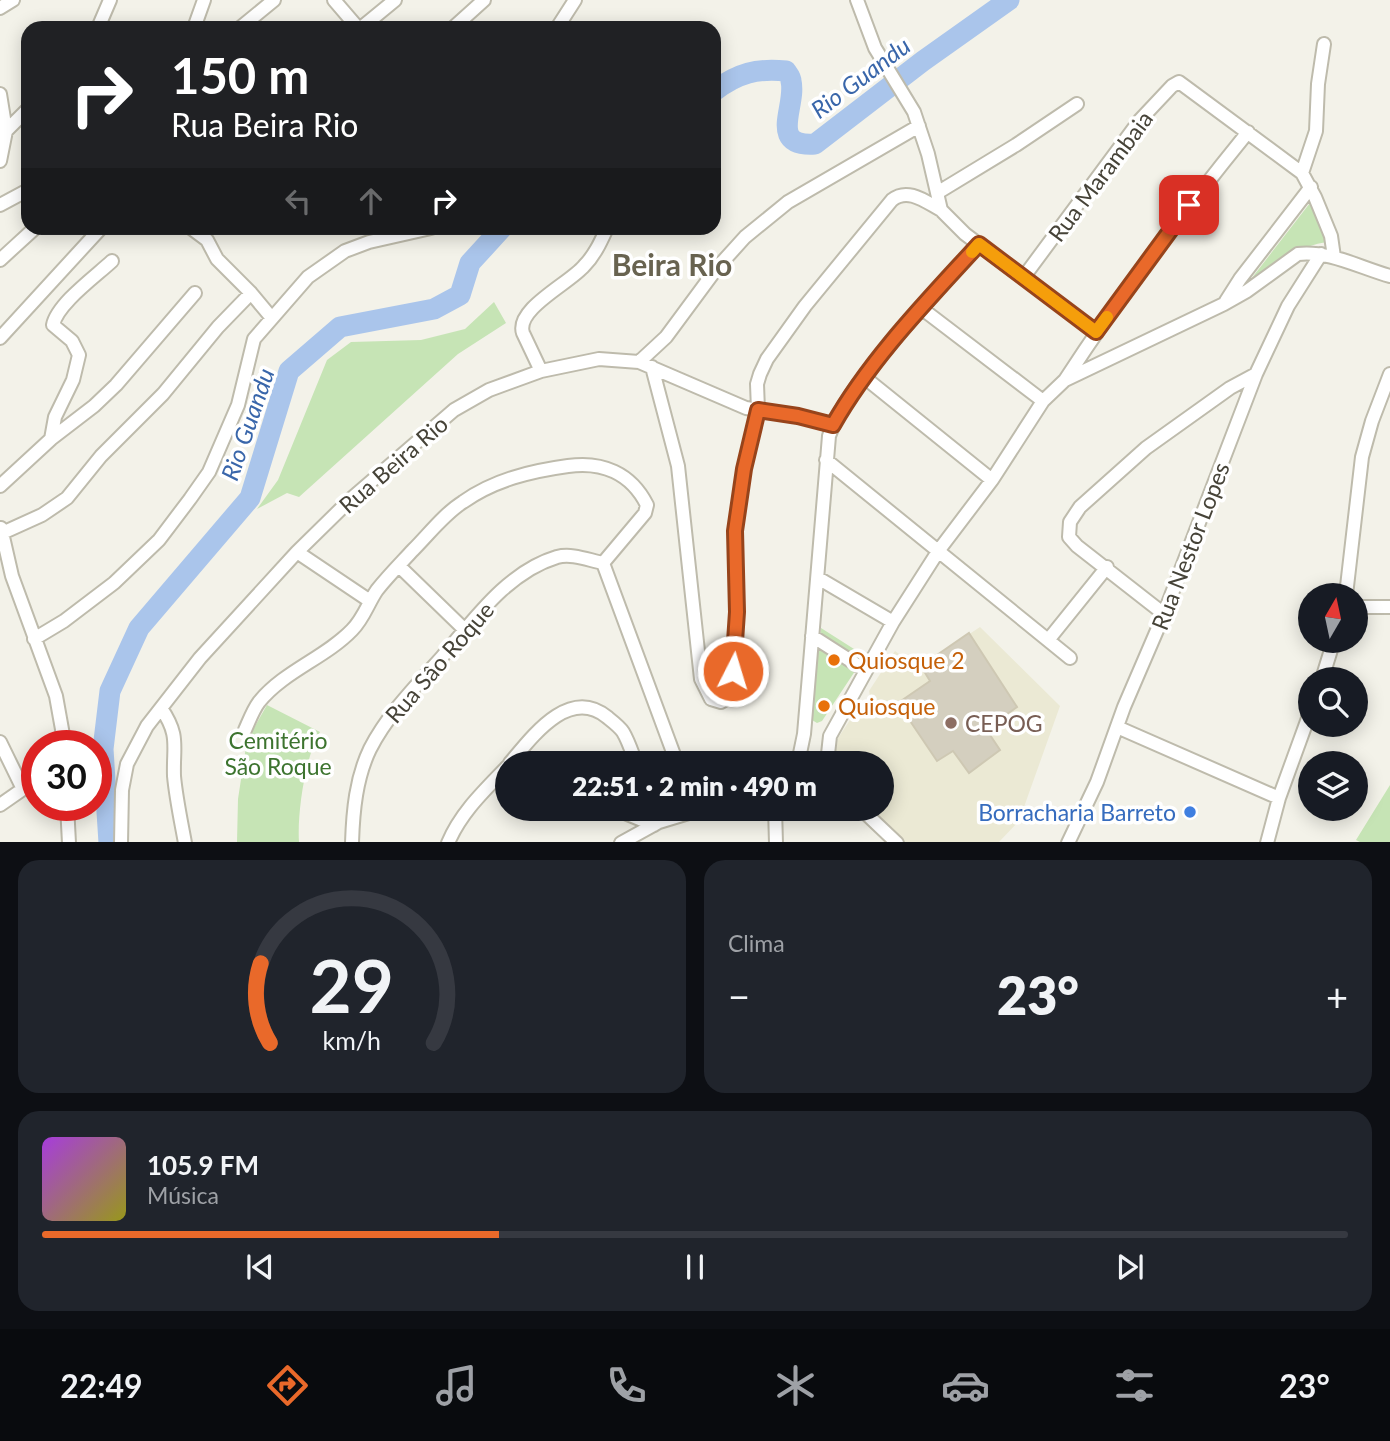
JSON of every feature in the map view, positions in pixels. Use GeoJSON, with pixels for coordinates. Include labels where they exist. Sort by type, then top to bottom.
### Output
{"type":"FeatureCollection","features":[{"type":"Feature","properties":{"kind":"street"},"geometry":{"type":"LineString","coordinates":[[0,8],[13,0]]}},
{"type":"Feature","properties":{"kind":"street"},"geometry":{"type":"LineString","coordinates":[[101,21],[110,0]]}},
{"type":"Feature","properties":{"kind":"street"},"geometry":{"type":"LineString","coordinates":[[196,21],[204,0]]}},
{"type":"Feature","properties":{"kind":"street"},"geometry":{"type":"LineString","coordinates":[[248,21],[274,0]]}},
{"type":"Feature","properties":{"kind":"street"},"geometry":{"type":"LineString","coordinates":[[334,0],[354,21]]}},
{"type":"Feature","properties":{"kind":"street"},"geometry":{"type":"LineString","coordinates":[[369,21],[395,0]]}},
{"type":"Feature","properties":{"kind":"street"},"geometry":{"type":"LineString","coordinates":[[465,21],[484,0]]}},
{"type":"Feature","properties":{"kind":"street"},"geometry":{"type":"LineString","coordinates":[[562,21],[575,0]]}},
{"type":"Feature","properties":{"kind":"street"},"geometry":{"type":"LineString","coordinates":[[857,0],[875,48],[903,91],[919,126],[941,210]]}},
{"type":"Feature","properties":{"kind":"street"},"geometry":{"type":"LineString","coordinates":[[1302,173],[1316,131],[1318,84],[1324,44]]}},
{"type":"Feature","properties":{"kind":"street","name":"Rua Marambaia"},"geometry":{"type":"LineString","coordinates":[[1023,278],[1140,120],[1175,83],[1182,84],[1248,132]]}},
{"type":"Feature","properties":{"kind":"street"},"geometry":{"type":"LineString","coordinates":[[0,94],[6,131],[0,161]]}},
{"type":"Feature","properties":{"kind":"street"},"geometry":{"type":"LineString","coordinates":[[937,193],[1077,104]]}},
{"type":"Feature","properties":{"kind":"street"},"geometry":{"type":"LineString","coordinates":[[6,131],[21,116]]}},
{"type":"Feature","properties":{"kind":"street"},"geometry":{"type":"LineString","coordinates":[[639,362],[666,337],[717,268],[745,237],[788,202],[919,126]]}},
{"type":"Feature","properties":{"kind":"street"},"geometry":{"type":"LineString","coordinates":[[828,751],[830,736],[865,670],[892,622],[939,550],[992,480],[1043,401],[1065,380],[1096,332],[1189,205],[1248,132],[1302,173],[1311,187],[1331,236],[1327,256]]}},
{"type":"Feature","properties":{"kind":"street"},"geometry":{"type":"LineString","coordinates":[[1224,304],[1311,187]]}},
{"type":"Feature","properties":{"kind":"street"},"geometry":{"type":"LineString","coordinates":[[0,205],[21,194]]}},
{"type":"Feature","properties":{"kind":"street"},"geometry":{"type":"LineString","coordinates":[[652,367],[678,466],[701,679],[711,699],[721,702],[729,697],[731,687],[737,612],[735,531],[744,469],[758,410],[757,384],[767,359],[805,306],[886,206],[897,196],[908,195],[941,210],[965,234],[1096,332]]}},
{"type":"Feature","properties":{"kind":"street"},"geometry":{"type":"LineString","coordinates":[[0,260],[27,235]]}},
{"type":"Feature","properties":{"kind":"street"},"geometry":{"type":"LineString","coordinates":[[0,338],[95,235]]}},
{"type":"Feature","properties":{"kind":"street"},"geometry":{"type":"LineString","coordinates":[[200,235],[207,240],[217,259],[271,317]]}},
{"type":"Feature","properties":{"kind":"street"},"geometry":{"type":"LineString","coordinates":[[207,240],[210,235]]}},
{"type":"Feature","properties":{"kind":"street"},"geometry":{"type":"LineString","coordinates":[[34,639],[64,621],[114,583],[159,540],[190,499],[209,471],[238,405],[254,339],[271,317],[308,277],[345,251],[400,235]]}},
{"type":"Feature","properties":{"kind":"street"},"geometry":{"type":"LineString","coordinates":[[541,371],[521,326],[523,320],[536,304],[573,278],[597,249],[604,235]]}},
{"type":"Feature","properties":{"kind":"street"},"geometry":{"type":"LineString","coordinates":[[800,751],[818,578],[826,460],[833,425],[864,377],[979,244]]}},
{"type":"Feature","properties":{"kind":"street"},"geometry":{"type":"LineString","coordinates":[[1065,380],[1224,304],[1247,291],[1298,254],[1327,256],[1390,276]]}},
{"type":"Feature","properties":{"kind":"street","name":"Rua Nestor Lopes"},"geometry":{"type":"LineString","coordinates":[[1068,842],[1097,782],[1256,374],[1287,306],[1327,256]]}},
{"type":"Feature","properties":{"kind":"street"},"geometry":{"type":"LineString","coordinates":[[51,439],[55,417],[73,380],[79,355],[72,341],[53,325],[53,321],[62,307],[112,261]]}},
{"type":"Feature","properties":{"kind":"street"},"geometry":{"type":"LineString","coordinates":[[0,486],[116,385],[195,293]]}},
{"type":"Feature","properties":{"kind":"street"},"geometry":{"type":"LineString","coordinates":[[62,730],[56,696],[12,576],[1,531],[42,515],[67,498],[101,456],[163,394],[218,327],[251,293]]}},
{"type":"Feature","properties":{"kind":"street"},"geometry":{"type":"LineString","coordinates":[[921,308],[1043,401]]}},
{"type":"Feature","properties":{"kind":"street","name":"Rua Beira Rio"},"geometry":{"type":"LineString","coordinates":[[121,842],[122,790],[127,764],[147,726],[200,658],[297,552],[352,498],[454,410],[489,390],[541,371],[599,359],[639,362],[724,400],[758,410],[833,425]]}},
{"type":"Feature","properties":{"kind":"street"},"geometry":{"type":"LineString","coordinates":[[1164,614],[1077,546],[1069,537],[1070,522],[1080,508],[1146,448],[1230,388],[1256,374]]}},
{"type":"Feature","properties":{"kind":"street"},"geometry":{"type":"LineString","coordinates":[[1347,583],[1362,457],[1390,374]]}},
{"type":"Feature","properties":{"kind":"street"},"geometry":{"type":"LineString","coordinates":[[864,377],[992,480]]}},
{"type":"Feature","properties":{"kind":"street"},"geometry":{"type":"LineString","coordinates":[[826,460],[1070,658]]}},
{"type":"Feature","properties":{"kind":"street"},"geometry":{"type":"LineString","coordinates":[[245,730],[259,702],[287,677],[337,645],[363,618],[370,601],[399,566],[462,502],[505,480],[537,470],[587,463],[616,471],[634,485],[647,505],[641,519],[603,563],[673,751]]}},
{"type":"Feature","properties":{"kind":"street"},"geometry":{"type":"LineString","coordinates":[[297,552],[370,601]]}},
{"type":"Feature","properties":{"kind":"street","name":"Rua Sâo Roque"},"geometry":{"type":"LineString","coordinates":[[352,842],[356,792],[384,723],[487,604],[537,565],[558,556],[572,555],[603,563]]}},
{"type":"Feature","properties":{"kind":"street"},"geometry":{"type":"LineString","coordinates":[[399,566],[465,630]]}},
{"type":"Feature","properties":{"kind":"street"},"geometry":{"type":"LineString","coordinates":[[1049,639],[1107,567]]}},
{"type":"Feature","properties":{"kind":"street"},"geometry":{"type":"LineString","coordinates":[[818,578],[892,622]]}},
{"type":"Feature","properties":{"kind":"street"},"geometry":{"type":"LineString","coordinates":[[1368,607],[1390,607]]}},
{"type":"Feature","properties":{"kind":"street"},"geometry":{"type":"LineString","coordinates":[[812,636],[865,670]]}},
{"type":"Feature","properties":{"kind":"street"},"geometry":{"type":"LineString","coordinates":[[521,751],[546,722],[563,712],[580,707],[594,709],[605,715],[622,731],[631,751]]}},
{"type":"Feature","properties":{"kind":"street"},"geometry":{"type":"LineString","coordinates":[[161,708],[175,735],[174,778],[185,842]]}},
{"type":"Feature","properties":{"kind":"street"},"geometry":{"type":"LineString","coordinates":[[1117,727],[1279,798]]}},
{"type":"Feature","properties":{"kind":"street"},"geometry":{"type":"LineString","coordinates":[[804,734],[830,736]]}},
{"type":"Feature","properties":{"kind":"street"},"geometry":{"type":"LineString","coordinates":[[1267,842],[1279,798],[1301,737]]}},
{"type":"Feature","properties":{"kind":"street"},"geometry":{"type":"LineString","coordinates":[[0,742],[21,785]]}},
{"type":"Feature","properties":{"kind":"street"},"geometry":{"type":"LineString","coordinates":[[448,842],[455,825],[495,779]]}},
{"type":"Feature","properties":{"kind":"street"},"geometry":{"type":"LineString","coordinates":[[0,805],[21,790]]}},
{"type":"Feature","properties":{"kind":"street"},"geometry":{"type":"LineString","coordinates":[[68,821],[69,842]]}},
{"type":"Feature","properties":{"kind":"street"},"geometry":{"type":"LineString","coordinates":[[644,821],[654,825]]}},
{"type":"Feature","properties":{"kind":"street"},"geometry":{"type":"LineString","coordinates":[[651,842],[654,821]]}},
{"type":"Feature","properties":{"kind":"street"},"geometry":{"type":"LineString","coordinates":[[621,842],[665,821]]}},
{"type":"Feature","properties":{"kind":"street"},"geometry":{"type":"LineString","coordinates":[[775,821],[776,842]]}},
{"type":"Feature","properties":{"kind":"street"},"geometry":{"type":"LineString","coordinates":[[874,821],[897,842]]}},
{"type":"Feature","properties":{"kind":"shaded area","name":"CEPOG"},"geometry":{"type":"Polygon","coordinates":[[[980,627],[1060,706],[1019,821],[999,842],[902,842],[878,821],[894,821],[894,751],[836,751],[838,738],[858,708],[871,701],[869,691],[895,651],[918,668],[980,627]]]}},
{"type":"Feature","properties":{"kind":"green space"},"geometry":{"type":"Polygon","coordinates":[[[1316,201],[1328,242],[1296,252],[1248,283],[1310,203],[1316,201]]]}},
{"type":"Feature","properties":{"kind":"green space"},"geometry":{"type":"Polygon","coordinates":[[[494,302],[506,323],[458,354],[299,497],[287,493],[257,509],[278,480],[327,360],[351,342],[421,340],[465,329],[494,302]]]}},
{"type":"Feature","properties":{"kind":"green space"},"geometry":{"type":"Polygon","coordinates":[[[821,628],[865,656],[822,721],[817,723],[812,720],[811,712],[821,628]]]}},
{"type":"Feature","properties":{"kind":"green space","name":"Cemitério São Roque"},"geometry":{"type":"Polygon","coordinates":[[[267,705],[320,732],[310,756],[303,786],[299,842],[237,842],[238,799],[247,740],[267,705]]]}},
{"type":"Feature","properties":{"kind":"green space"},"geometry":{"type":"Polygon","coordinates":[[[1390,785],[1390,842],[1356,840],[1390,785]]]}},
{"type":"Feature","properties":{"kind":"building"},"geometry":{"type":"Polygon","coordinates":[[[969,633],[1017,707],[986,729],[1000,750],[969,773],[953,751],[937,761],[898,703],[930,681],[921,666],[969,633]]]}},
{"type":"Feature","properties":{"kind":"waterway","name":"Rio Guandu"},"geometry":{"type":"LineString","coordinates":[[721,86],[748,73],[786,71],[792,91],[788,132],[792,139],[800,143],[815,144],[923,61],[1009,0]]}},
{"type":"Feature","properties":{"kind":"waterway","name":"Rio Guandu"},"geometry":{"type":"LineString","coordinates":[[109,842],[103,749],[110,691],[139,628],[250,498],[289,371],[340,327],[434,309],[460,295],[470,263],[496,235]]}},
{"type":"Feature","properties":{"kind":"slow traffic"},"geometry":{"type":"LineString","coordinates":[[972,252],[979,244],[1096,332],[1107,317]]}},
{"type":"Feature","properties":{"kind":"place","name":"Quiosque 2"},"geometry":{"type":"Point","coordinates":[834,660]}},
{"type":"Feature","properties":{"kind":"place","name":"Quiosque"},"geometry":{"type":"Point","coordinates":[824,706]}},
{"type":"Feature","properties":{"kind":"place","name":"CEPOG"},"geometry":{"type":"Point","coordinates":[951,723]}},
{"type":"Feature","properties":{"kind":"place","name":"Borracharia Barreto"},"geometry":{"type":"Point","coordinates":[1190,812]}},
{"type":"Feature","properties":{"kind":"district","name":"Beira Rio"},"geometry":{"type":"Point","coordinates":[672,264]}},
{"type":"Feature","properties":{"kind":"route"},"geometry":{"type":"LineString","coordinates":[[733,671],[737,612],[735,531],[744,469],[758,410],[833,425],[864,377],[979,244],[1096,332],[1189,205]]}}]}
